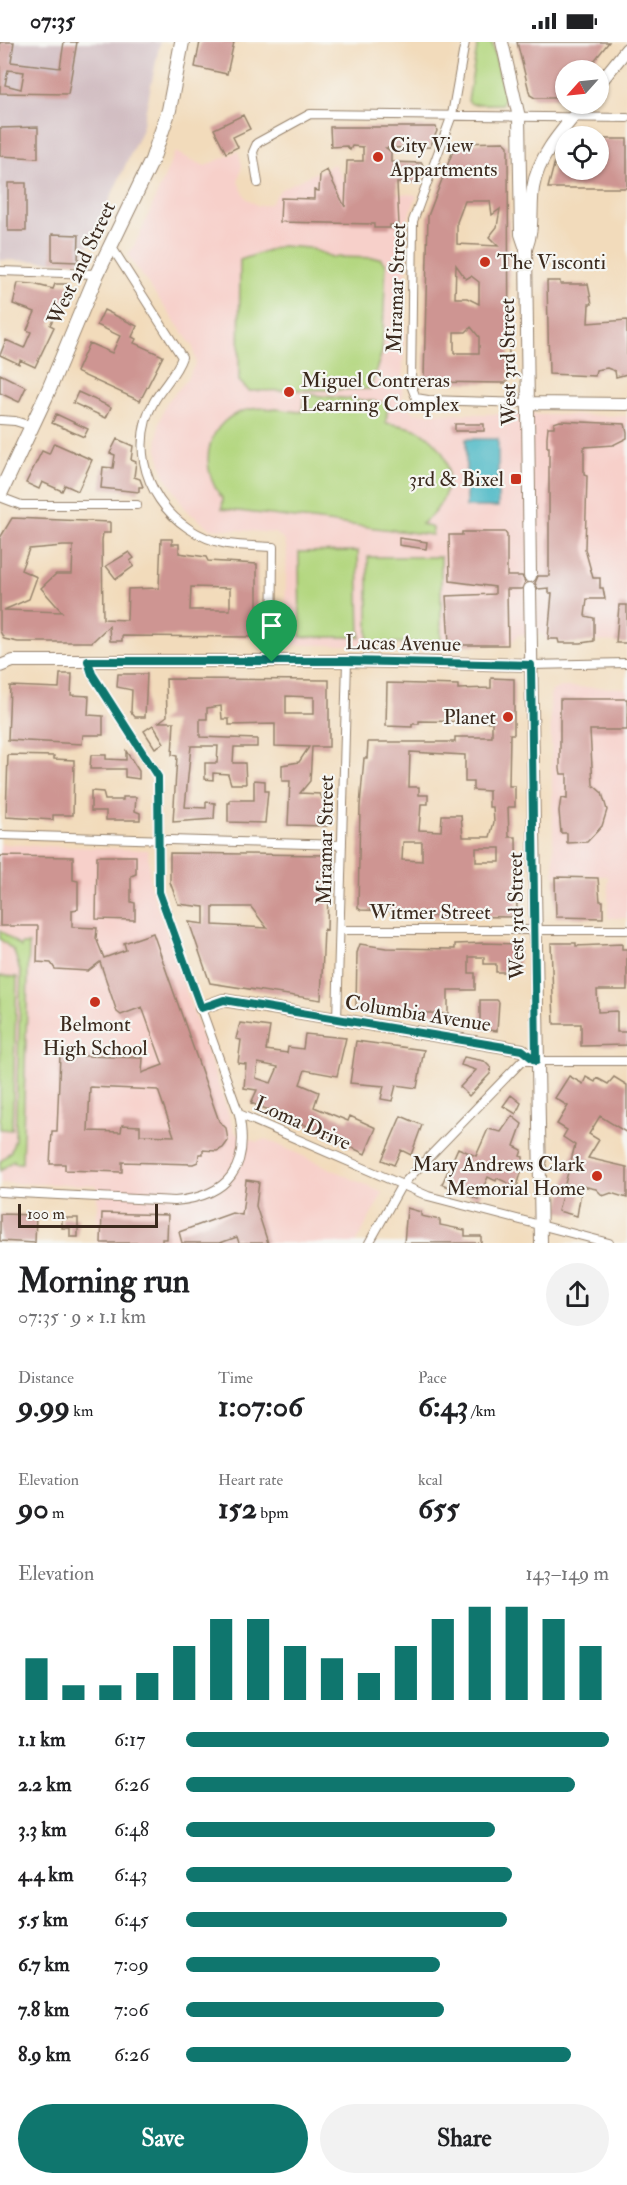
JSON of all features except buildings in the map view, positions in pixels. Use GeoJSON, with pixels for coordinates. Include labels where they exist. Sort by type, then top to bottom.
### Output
{"type":"FeatureCollection","features":[{"type":"Feature","properties":{"kind":"main road","name":"West 2nd Street"},"geometry":{"type":"LineString","coordinates":[[0,496],[97,274],[152,160],[161,136],[182,42]]}},
{"type":"Feature","properties":{"kind":"main road","name":"West 3rd Street"},"geometry":{"type":"LineString","coordinates":[[502,42],[519,117],[521,234],[526,249],[530,576]]}},
{"type":"Feature","properties":{"kind":"main road"},"geometry":{"type":"LineString","coordinates":[[609,71],[627,49]]}},
{"type":"Feature","properties":{"kind":"main road"},"geometry":{"type":"LineString","coordinates":[[526,249],[532,234],[533,188],[539,170],[556,139],[576,114]]}},
{"type":"Feature","properties":{"kind":"main road"},"geometry":{"type":"LineString","coordinates":[[529,403],[627,404]]}},
{"type":"Feature","properties":{"kind":"main road","name":"West 3rd Street"},"geometry":{"type":"LineString","coordinates":[[530,589],[536,1061],[541,1243]]}},
{"type":"Feature","properties":{"kind":"main road","name":"Lucas Avenue"},"geometry":{"type":"LineString","coordinates":[[0,666],[13,661],[347,661],[531,665]]}},
{"type":"Feature","properties":{"kind":"main road","name":"Columbia Avenue"},"geometry":{"type":"LineString","coordinates":[[201,1008],[224,1000],[522,1050],[536,1061]]}},
{"type":"Feature","properties":{"kind":"street","name":"Miramar Street"},"geometry":{"type":"LineString","coordinates":[[465,42],[452,116],[413,221],[411,385],[416,398],[529,403]]}},
{"type":"Feature","properties":{"kind":"street"},"geometry":{"type":"LineString","coordinates":[[258,183],[253,152],[257,143],[310,114],[627,118]]}},
{"type":"Feature","properties":{"kind":"street"},"geometry":{"type":"LineString","coordinates":[[111,246],[182,357],[180,366],[157,393],[145,422],[145,462],[156,495],[180,524],[201,535],[225,544],[273,547],[272,662]]}},
{"type":"Feature","properties":{"kind":"street"},"geometry":{"type":"LineString","coordinates":[[0,271],[97,274]]}},
{"type":"Feature","properties":{"kind":"street"},"geometry":{"type":"LineString","coordinates":[[0,420],[32,426]]}},
{"type":"Feature","properties":{"kind":"street"},"geometry":{"type":"LineString","coordinates":[[0,496],[21,505],[137,505]]}},
{"type":"Feature","properties":{"kind":"street"},"geometry":{"type":"LineString","coordinates":[[88,661],[92,674],[158,777],[159,892],[239,1114]]}},
{"type":"Feature","properties":{"kind":"street","name":"Miramar Street"},"geometry":{"type":"LineString","coordinates":[[337,1020],[347,661]]}},
{"type":"Feature","properties":{"kind":"street","name":"Lucas Avenue"},"geometry":{"type":"LineString","coordinates":[[531,665],[627,663]]}},
{"type":"Feature","properties":{"kind":"street"},"geometry":{"type":"LineString","coordinates":[[0,835],[342,845]]}},
{"type":"Feature","properties":{"kind":"street","name":"Witmer Street"},"geometry":{"type":"LineString","coordinates":[[341,930],[627,930]]}},
{"type":"Feature","properties":{"kind":"street"},"geometry":{"type":"LineString","coordinates":[[369,1243],[401,1186],[522,1060],[536,1061]]}},
{"type":"Feature","properties":{"kind":"street","name":"Columbia Avenue"},"geometry":{"type":"LineString","coordinates":[[536,1061],[627,1061]]}},
{"type":"Feature","properties":{"kind":"street","name":"Loma Drive"},"geometry":{"type":"LineString","coordinates":[[239,1114],[428,1196],[609,1243]]}},
{"type":"Feature","properties":{"kind":"street","name":"Loma Drive"},"geometry":{"type":"LineString","coordinates":[[0,1192],[175,1201],[196,1199],[220,1188],[236,1169],[244,1144],[239,1114]]}},
{"type":"Feature","properties":{"kind":"shaded area"},"geometry":{"type":"Polygon","coordinates":[[[0,42],[160,42],[142,129],[81,262],[0,260],[0,42]]]}},
{"type":"Feature","properties":{"kind":"shaded area","name":"Miguel Contreras Learning Complex"},"geometry":{"type":"Polygon","coordinates":[[[238,151],[242,165],[238,182],[246,198],[258,206],[270,204],[281,189],[334,164],[350,189],[417,195],[408,219],[402,400],[413,413],[627,416],[627,642],[546,640],[543,634],[518,635],[509,645],[284,645],[287,549],[284,540],[275,533],[210,528],[186,510],[163,472],[157,449],[159,424],[166,403],[184,383],[196,363],[193,347],[128,256],[141,232],[175,152],[205,166],[238,151]]]}},
{"type":"Feature","properties":{"kind":"shaded area"},"geometry":{"type":"Polygon","coordinates":[[[560,687],[627,688],[627,918],[608,918],[608,876],[554,875],[550,696],[552,691],[560,687]]]}},
{"type":"Feature","properties":{"kind":"shaded area","name":"Belmont High School"},"geometry":{"type":"Polygon","coordinates":[[[0,844],[148,850],[150,885],[235,1133],[257,1142],[266,1139],[383,1193],[356,1243],[97,1243],[97,1185],[0,1183],[0,844]]]}},
{"type":"Feature","properties":{"kind":"green space"},"geometry":{"type":"Polygon","coordinates":[[[478,42],[492,42],[505,97],[502,104],[472,104],[468,101],[478,42]]]}},
{"type":"Feature","properties":{"kind":"green space"},"geometry":{"type":"Polygon","coordinates":[[[281,246],[309,248],[332,257],[380,258],[386,264],[382,352],[370,389],[249,391],[239,381],[240,260],[281,246]]]}},
{"type":"Feature","properties":{"kind":"green space"},"geometry":{"type":"Polygon","coordinates":[[[304,394],[388,403],[386,423],[420,431],[430,438],[445,459],[448,471],[445,495],[431,516],[421,524],[433,528],[432,535],[222,509],[223,499],[210,473],[208,459],[215,433],[224,422],[236,414],[251,409],[270,408],[302,412],[304,394]]]}},
{"type":"Feature","properties":{"kind":"green space"},"geometry":{"type":"Polygon","coordinates":[[[358,551],[360,637],[300,637],[299,552],[358,551]]]}},
{"type":"Feature","properties":{"kind":"green space"},"geometry":{"type":"Polygon","coordinates":[[[368,557],[441,557],[441,643],[368,643],[368,557]]]}},
{"type":"Feature","properties":{"kind":"green space"},"geometry":{"type":"Polygon","coordinates":[[[0,930],[21,947],[21,944],[29,944],[22,1163],[14,1163],[14,1160],[0,1171],[0,1162],[11,1151],[15,1139],[21,974],[14,951],[0,939],[0,930]]]}},
{"type":"Feature","properties":{"kind":"green space"},"geometry":{"type":"Polygon","coordinates":[[[0,976],[17,977],[12,1130],[0,1129],[0,976]]]}},
{"type":"Feature","properties":{"kind":"water"},"geometry":{"type":"Polygon","coordinates":[[[466,439],[498,439],[498,507],[466,507],[466,439]]]}},
{"type":"Feature","properties":{"kind":"place","name":"City View Appartments"},"geometry":{"type":"Point","coordinates":[378,157]}},
{"type":"Feature","properties":{"kind":"place","name":"The Visconti"},"geometry":{"type":"Point","coordinates":[485,262]}},
{"type":"Feature","properties":{"kind":"place","name":"Miguel Contreras Learning Complex"},"geometry":{"type":"Point","coordinates":[289,392]}},
{"type":"Feature","properties":{"kind":"place","name":"3rd & Bixel"},"geometry":{"type":"Point","coordinates":[516,479]}},
{"type":"Feature","properties":{"kind":"place","name":"Planet"},"geometry":{"type":"Point","coordinates":[508,717]}},
{"type":"Feature","properties":{"kind":"place","name":"Belmont High School"},"geometry":{"type":"Point","coordinates":[95,1002]}},
{"type":"Feature","properties":{"kind":"place","name":"Mary Andrews Clark Memorial Home"},"geometry":{"type":"Point","coordinates":[597,1176]}},
{"type":"Feature","properties":{"kind":"route"},"geometry":{"type":"LineString","coordinates":[[88,661],[272,662],[347,661],[531,665],[536,1061],[522,1050],[224,1000],[201,1008],[159,892],[158,777],[92,674],[88,661]]}}]}
